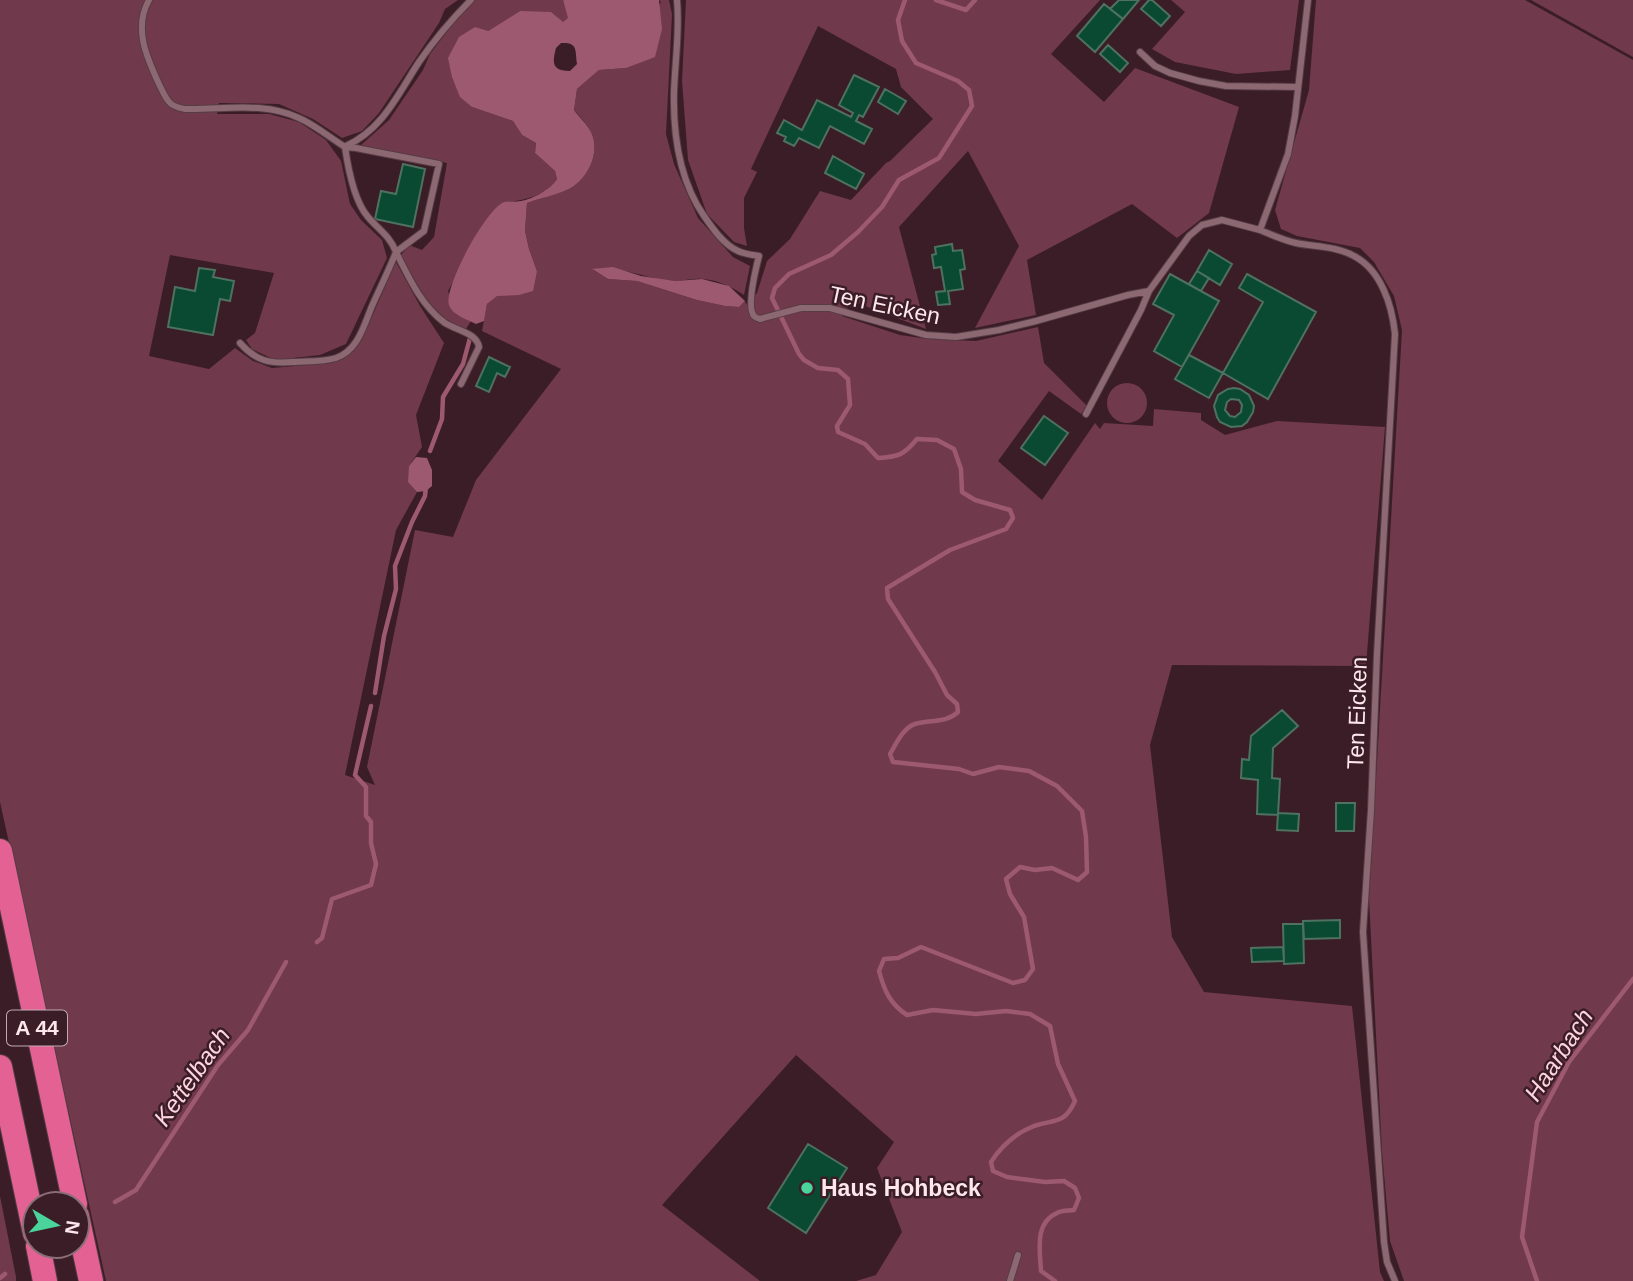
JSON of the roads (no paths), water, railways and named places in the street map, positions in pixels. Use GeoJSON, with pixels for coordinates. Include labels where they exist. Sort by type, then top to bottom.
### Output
{"type":"FeatureCollection","features":[{"type":"Feature","properties":{"kind":"highway","name":"A 44"},"geometry":{"type":"LineString","coordinates":[[0,851],[72,1190]]}},
{"type":"Feature","properties":{"kind":"highway","name":"A 44"},"geometry":{"type":"LineString","coordinates":[[0,1067],[26,1190]]}},
{"type":"Feature","properties":{"kind":"highway"},"geometry":{"type":"LineString","coordinates":[[41,1260],[45,1281]]}},
{"type":"Feature","properties":{"kind":"highway"},"geometry":{"type":"LineString","coordinates":[[86,1260],[91,1281]]}},
{"type":"Feature","properties":{"kind":"lane"},"geometry":{"type":"LineString","coordinates":[[149,0],[142,15],[142,38],[170,104],[176,108],[260,108],[284,112],[307,122],[345,147],[439,164],[424,231],[396,251],[364,328],[346,352],[337,358],[279,364],[267,362],[246,350],[240,343]]}},
{"type":"Feature","properties":{"kind":"lane"},"geometry":{"type":"LineString","coordinates":[[345,147],[369,133],[382,119],[450,20],[471,0]]}},
{"type":"Feature","properties":{"kind":"lane","name":"Ten Eicken"},"geometry":{"type":"LineString","coordinates":[[677,0],[674,119],[683,175],[702,213],[722,239],[737,251],[759,257],[752,296],[752,311],[755,316],[760,319],[801,308],[830,308],[926,335],[956,337],[999,330],[1149,291]]}},
{"type":"Feature","properties":{"kind":"lane"},"geometry":{"type":"LineString","coordinates":[[1260,230],[1288,154],[1308,0]]}},
{"type":"Feature","properties":{"kind":"lane"},"geometry":{"type":"LineString","coordinates":[[1140,52],[1155,66],[1199,81],[1226,86],[1298,87]]}},
{"type":"Feature","properties":{"kind":"lane"},"geometry":{"type":"LineString","coordinates":[[345,147],[358,200],[366,216],[386,234],[426,304],[448,324],[479,341],[461,384]]}},
{"type":"Feature","properties":{"kind":"lane","name":"Ten Eicken"},"geometry":{"type":"LineString","coordinates":[[1086,414],[1149,291],[1189,236],[1202,225],[1222,220],[1294,243],[1342,251],[1368,266],[1388,299],[1393,317],[1395,353],[1363,932],[1384,1242],[1387,1262],[1395,1281]]}},
{"type":"Feature","properties":{"kind":"lane"},"geometry":{"type":"LineString","coordinates":[[1010,1281],[1018,1255]]}},
{"type":"Feature","properties":{"kind":"waterway"},"geometry":{"type":"LineString","coordinates":[[905,0],[898,20],[902,41],[916,63],[958,81],[969,90],[972,106],[939,158],[899,180],[882,207],[858,232],[831,255],[789,274],[775,288],[772,298],[804,360],[818,368],[838,370],[848,379],[850,405],[837,426],[838,432],[865,444],[878,458],[900,454],[917,439],[937,440],[954,449],[961,469],[962,492],[975,500],[1010,510],[1013,518],[1006,529],[950,550],[887,588],[888,599],[947,695],[957,704],[958,712],[948,718],[911,726],[900,737],[890,754],[893,762],[959,769],[973,774],[999,767],[1029,771],[1057,786],[1082,811],[1087,872],[1078,880],[1052,868],[1035,870],[1020,867],[1006,879],[1010,894],[1024,917],[1033,969],[1025,980],[1013,983],[921,947],[898,958],[884,959],[879,971],[888,996],[907,1015],[933,1010],[976,1014],[1006,1011],[1030,1014],[1050,1026],[1058,1064],[1075,1101],[1063,1118],[1034,1126],[1015,1136],[991,1162],[993,1171],[1007,1177],[1045,1182],[1064,1181],[1075,1188],[1079,1198],[1074,1210],[1059,1212],[1050,1218],[1045,1223],[1040,1238],[1041,1271],[1055,1281]]}},
{"type":"Feature","properties":{"kind":"waterway"},"geometry":{"type":"LineString","coordinates":[[936,0],[966,10],[975,0]]}},
{"type":"Feature","properties":{"kind":"waterway","name":"Kettelbach"},"geometry":{"type":"LineString","coordinates":[[430,451],[442,419],[443,397],[463,364],[470,338]]}},
{"type":"Feature","properties":{"kind":"waterway","name":"Kettelbach"},"geometry":{"type":"LineString","coordinates":[[375,693],[384,636],[396,589],[395,566],[425,496],[426,486]]}},
{"type":"Feature","properties":{"kind":"waterway","name":"Kettelbach"},"geometry":{"type":"LineString","coordinates":[[317,942],[322,938],[332,899],[371,885],[376,864],[371,843],[371,822],[366,816],[366,787],[355,775],[371,706]]}},
{"type":"Feature","properties":{"kind":"waterway","name":"Kettelbach"},"geometry":{"type":"LineString","coordinates":[[115,1202],[136,1190],[218,1065],[248,1030],[286,962]]}},
{"type":"Feature","properties":{"kind":"waterway","name":"Haarbach"},"geometry":{"type":"LineString","coordinates":[[1537,1281],[1522,1237],[1537,1122],[1569,1062],[1633,979]]}},
{"type":"Feature","properties":{"kind":"waterway","name":"Kettelbach"},"geometry":{"type":"LineString","coordinates":[[0,1278],[5,1274]]}},
{"type":"Feature","properties":{"kind":"place","name":"Haus Hohbeck"},"geometry":{"type":"Point","coordinates":[807,1188]}}]}
